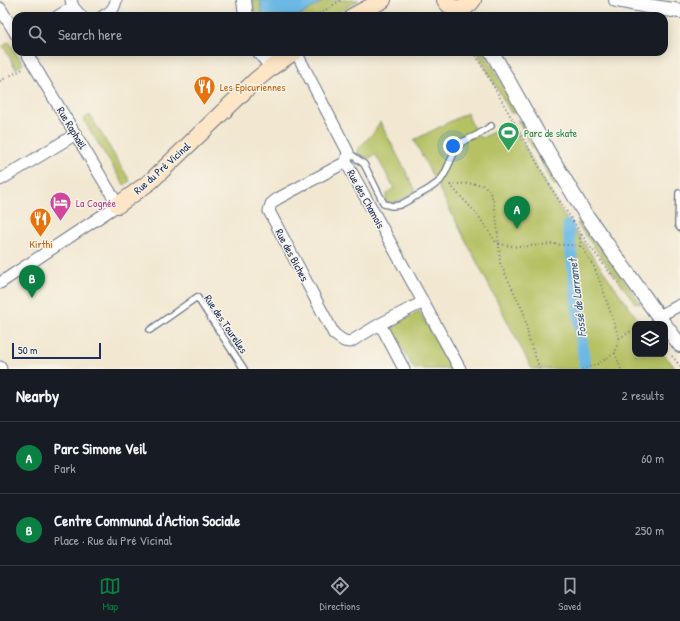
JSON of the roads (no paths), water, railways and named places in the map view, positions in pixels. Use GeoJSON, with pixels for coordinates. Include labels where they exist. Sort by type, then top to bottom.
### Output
{"type":"FeatureCollection","features":[{"type":"Feature","properties":{"kind":"main road"},"geometry":{"type":"LineString","coordinates":[[360,12],[383,0]]}},
{"type":"Feature","properties":{"kind":"main road"},"geometry":{"type":"LineString","coordinates":[[445,0],[452,7],[471,7]]}},
{"type":"Feature","properties":{"kind":"main road","name":"Rue du Pré Vicinal"},"geometry":{"type":"LineString","coordinates":[[118,205],[151,181],[256,80],[289,56]]}},
{"type":"Feature","properties":{"kind":"street"},"geometry":{"type":"LineString","coordinates":[[110,12],[115,6],[116,0]]}},
{"type":"Feature","properties":{"kind":"street"},"geometry":{"type":"LineString","coordinates":[[244,0],[246,12]]}},
{"type":"Feature","properties":{"kind":"street"},"geometry":{"type":"LineString","coordinates":[[616,0],[680,11]]}},
{"type":"Feature","properties":{"kind":"street"},"geometry":{"type":"LineString","coordinates":[[63,12],[72,4]]}},
{"type":"Feature","properties":{"kind":"street"},"geometry":{"type":"LineString","coordinates":[[0,8],[12,28]]}},
{"type":"Feature","properties":{"kind":"street","name":"Rue Raphaël"},"geometry":{"type":"LineString","coordinates":[[28,56],[118,205]]}},
{"type":"Feature","properties":{"kind":"street"},"geometry":{"type":"LineString","coordinates":[[263,56],[272,67]]}},
{"type":"Feature","properties":{"kind":"street","name":"Rue des Chamois"},"geometry":{"type":"LineString","coordinates":[[297,56],[347,157],[460,369]]}},
{"type":"Feature","properties":{"kind":"street"},"geometry":{"type":"LineString","coordinates":[[494,56],[569,189],[662,321]]}},
{"type":"Feature","properties":{"kind":"street"},"geometry":{"type":"LineString","coordinates":[[0,180],[76,134]]}},
{"type":"Feature","properties":{"kind":"street","name":"Rue des Biches"},"geometry":{"type":"LineString","coordinates":[[347,157],[277,199],[271,204],[270,211],[334,334],[344,341],[350,342],[380,324],[423,302]]}},
{"type":"Feature","properties":{"kind":"street","name":"Rue du Pré Vicinal"},"geometry":{"type":"LineString","coordinates":[[0,283],[118,205]]}},
{"type":"Feature","properties":{"kind":"street"},"geometry":{"type":"LineString","coordinates":[[664,321],[680,305]]}},
{"type":"Feature","properties":{"kind":"street"},"geometry":{"type":"LineString","coordinates":[[380,324],[404,369]]}},
{"type":"Feature","properties":{"kind":"street"},"geometry":{"type":"LineString","coordinates":[[668,329],[680,345]]}},
{"type":"Feature","properties":{"kind":"lane"},"geometry":{"type":"LineString","coordinates":[[347,157],[364,164],[384,204],[392,206],[400,205],[429,189],[440,181],[455,151],[462,142],[477,136],[491,126]]}},
{"type":"Feature","properties":{"kind":"lane"},"geometry":{"type":"LineString","coordinates":[[679,192],[678,225],[680,228]]}},
{"type":"Feature","properties":{"kind":"lane","name":"Rue des Tourelles"},"geometry":{"type":"LineString","coordinates":[[150,330],[197,297],[244,369]]}},
{"type":"Feature","properties":{"kind":"water"},"geometry":{"type":"Polygon","coordinates":[[[260,0],[325,0],[306,12],[262,12],[260,0]]]}},
{"type":"Feature","properties":{"kind":"waterway","name":"Fossé de Larramet"},"geometry":{"type":"LineString","coordinates":[[568,226],[585,369]]}},
{"type":"Feature","properties":{"kind":"place","name":"Les Epicuriennes"},"geometry":{"type":"Point","coordinates":[204,106]}},
{"type":"Feature","properties":{"kind":"place","name":"Parc de skate"},"geometry":{"type":"Point","coordinates":[509,152]}},
{"type":"Feature","properties":{"kind":"place","name":"La Cognée"},"geometry":{"type":"Point","coordinates":[60,222]}},
{"type":"Feature","properties":{"kind":"place","name":"Parc Simone Veil"},"geometry":{"type":"Point","coordinates":[517,229]}},
{"type":"Feature","properties":{"kind":"place","name":"Kirthi"},"geometry":{"type":"Point","coordinates":[41,238]}},
{"type":"Feature","properties":{"kind":"place","name":"Centre Communal d'Action Sociale"},"geometry":{"type":"Point","coordinates":[32,298]}}]}
